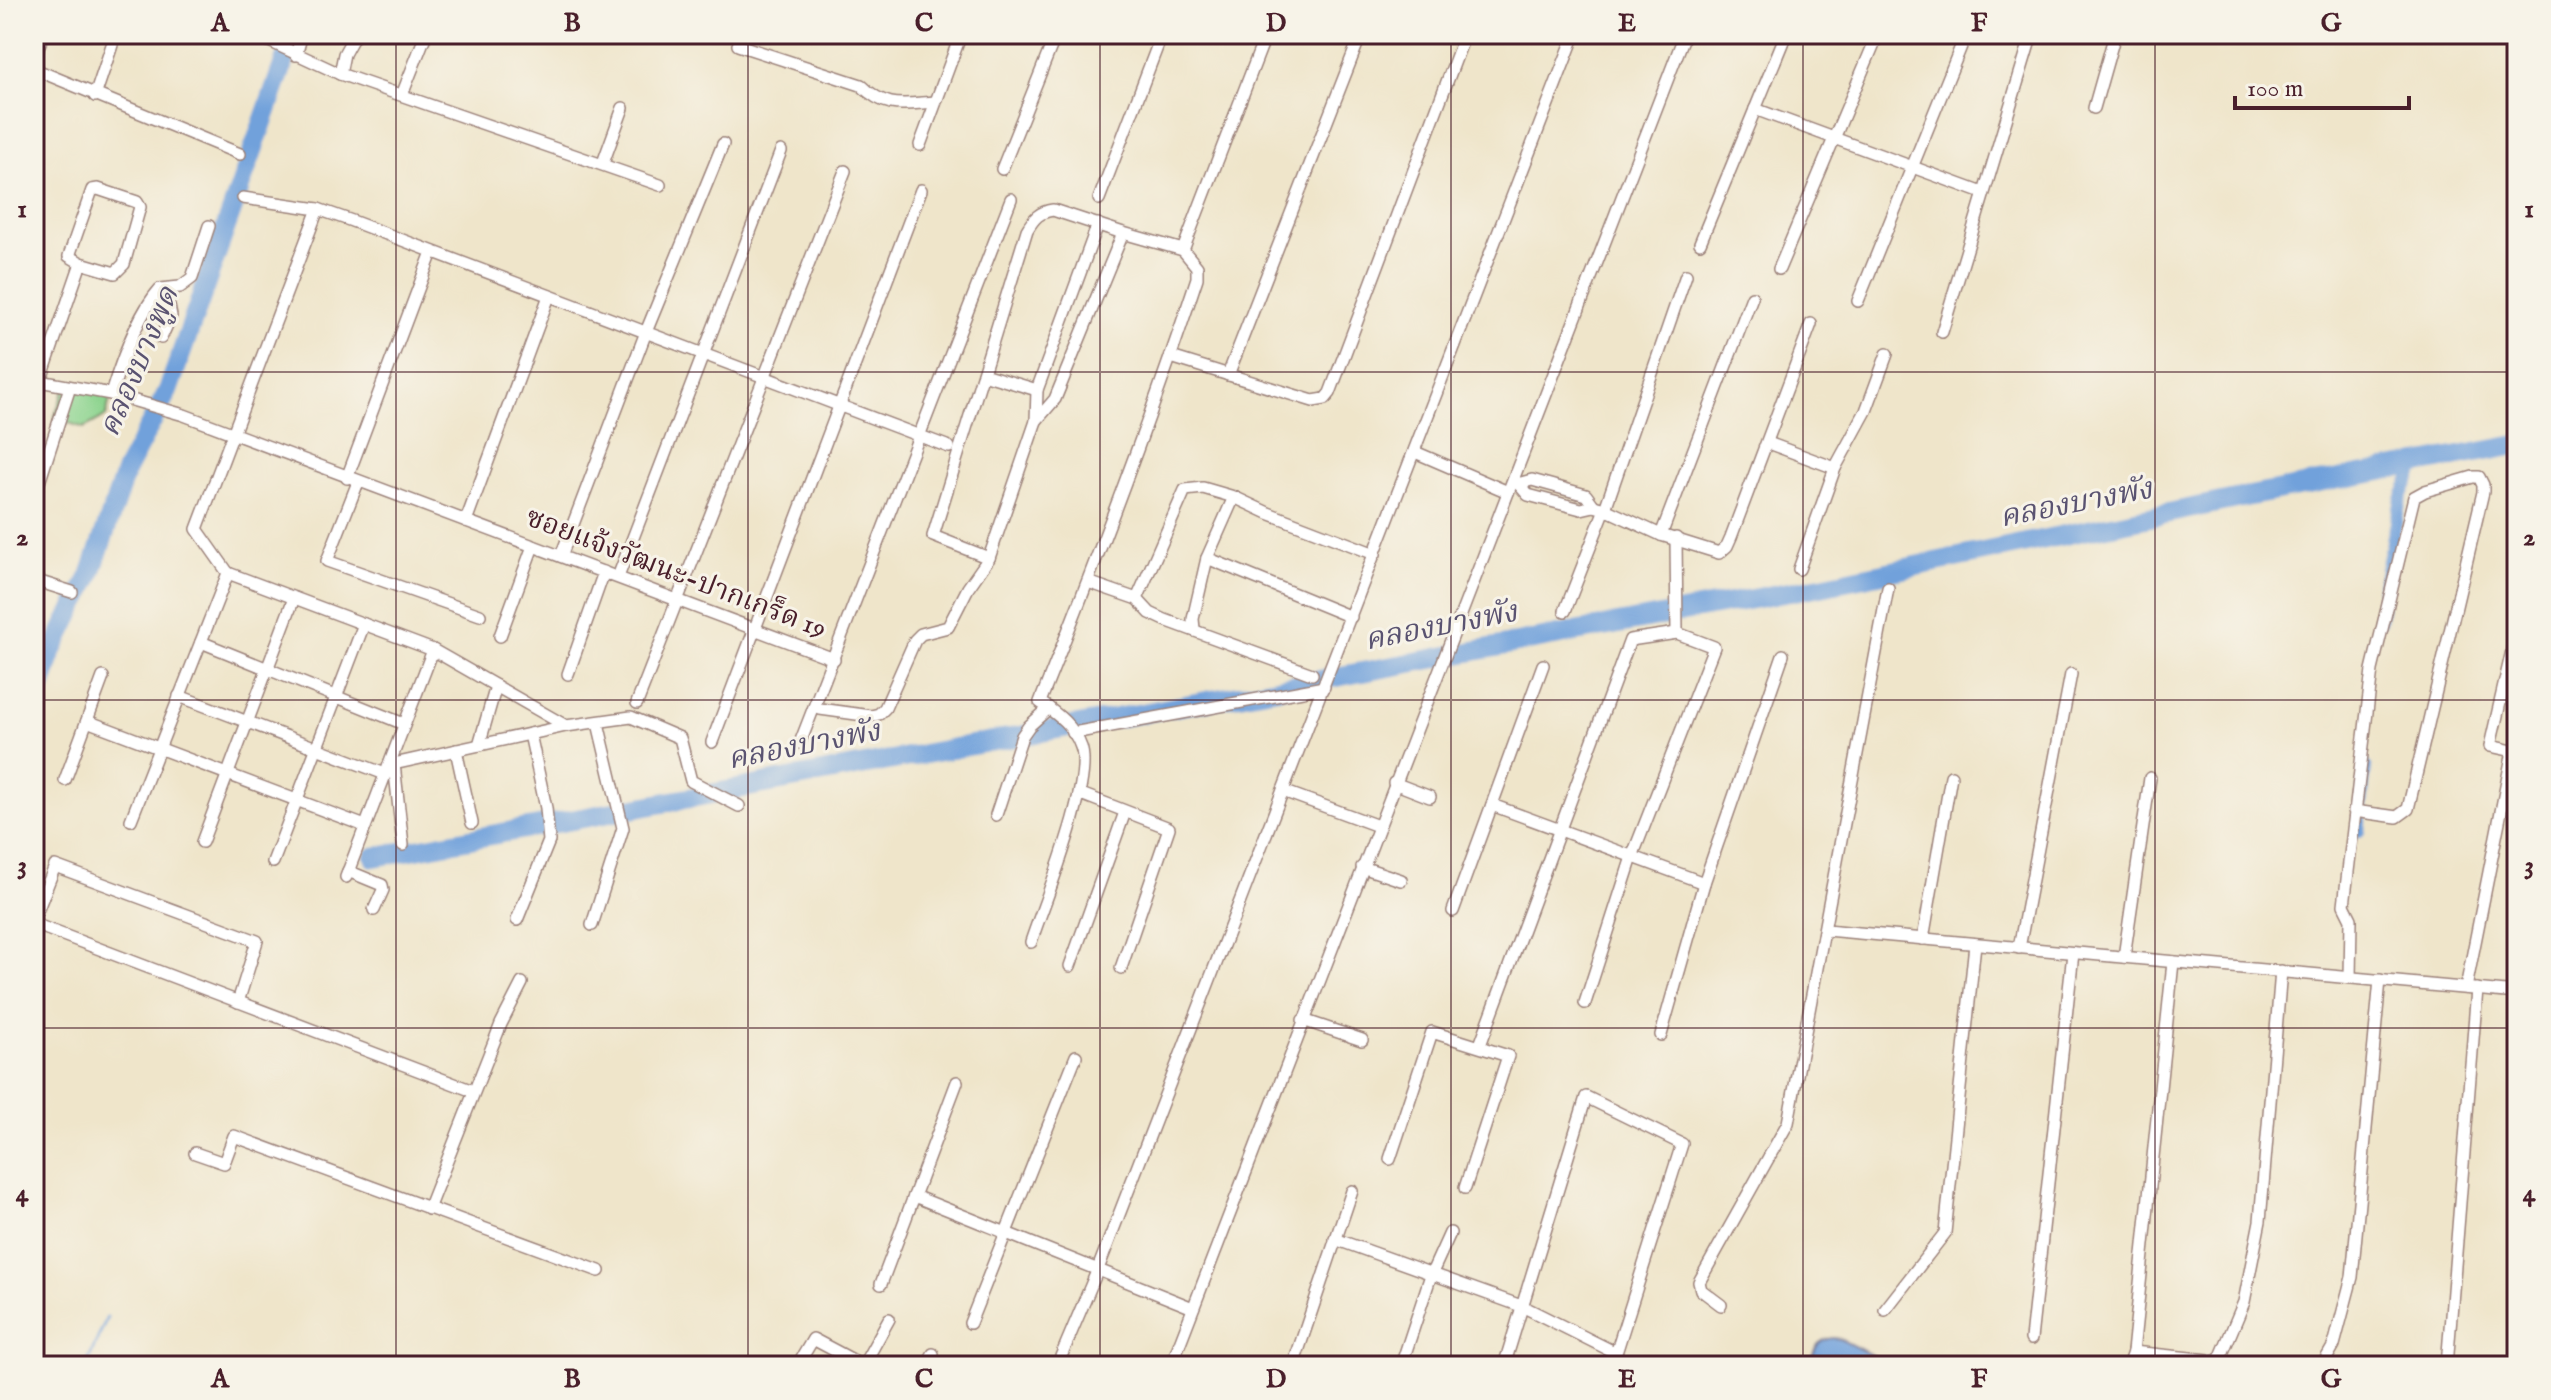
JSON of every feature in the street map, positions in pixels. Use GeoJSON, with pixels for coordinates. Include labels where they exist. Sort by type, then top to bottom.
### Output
{"type":"FeatureCollection","features":[{"type":"Feature","properties":{"kind":"street"},"geometry":{"type":"LineString","coordinates":[[34,60],[43,34]]}},
{"type":"Feature","properties":{"kind":"street"},"geometry":{"type":"LineString","coordinates":[[254,34],[340,74],[660,185]]}},
{"type":"Feature","properties":{"kind":"street"},"geometry":{"type":"LineString","coordinates":[[288,51],[302,34]]}},
{"type":"Feature","properties":{"kind":"street"},"geometry":{"type":"LineString","coordinates":[[340,74],[344,54],[355,34]]}},
{"type":"Feature","properties":{"kind":"street"},"geometry":{"type":"LineString","coordinates":[[402,95],[426,34]]}},
{"type":"Feature","properties":{"kind":"street"},"geometry":{"type":"LineString","coordinates":[[920,145],[961,34]]}},
{"type":"Feature","properties":{"kind":"street"},"geometry":{"type":"LineString","coordinates":[[1002,169],[1056,34]]}},
{"type":"Feature","properties":{"kind":"street"},"geometry":{"type":"LineString","coordinates":[[1099,199],[1162,34]]}},
{"type":"Feature","properties":{"kind":"street"},"geometry":{"type":"LineString","coordinates":[[1183,250],[1266,34]]}},
{"type":"Feature","properties":{"kind":"street"},"geometry":{"type":"LineString","coordinates":[[1228,375],[1361,34]]}},
{"type":"Feature","properties":{"kind":"street"},"geometry":{"type":"LineString","coordinates":[[1171,357],[1313,401],[1325,399],[1330,393],[1465,34]]}},
{"type":"Feature","properties":{"kind":"street"},"geometry":{"type":"LineString","coordinates":[[1057,1366],[1098,1269],[1575,34]]}},
{"type":"Feature","properties":{"kind":"street"},"geometry":{"type":"LineString","coordinates":[[1171,1366],[1394,783],[1508,492],[1517,481],[1685,34]]}},
{"type":"Feature","properties":{"kind":"street"},"geometry":{"type":"LineString","coordinates":[[1700,243],[1786,34]]}},
{"type":"Feature","properties":{"kind":"street"},"geometry":{"type":"LineString","coordinates":[[1779,269],[1878,34]]}},
{"type":"Feature","properties":{"kind":"street"},"geometry":{"type":"LineString","coordinates":[[1858,301],[1966,34]]}},
{"type":"Feature","properties":{"kind":"street"},"geometry":{"type":"LineString","coordinates":[[1942,332],[2032,36],[2018,34]]}},
{"type":"Feature","properties":{"kind":"street"},"geometry":{"type":"LineString","coordinates":[[2094,108],[2115,34]]}},
{"type":"Feature","properties":{"kind":"street"},"geometry":{"type":"LineString","coordinates":[[95,96],[112,45]]}},
{"type":"Feature","properties":{"kind":"street"},"geometry":{"type":"LineString","coordinates":[[738,45],[861,85],[875,99],[891,105],[935,102]]}},
{"type":"Feature","properties":{"kind":"street"},"geometry":{"type":"LineString","coordinates":[[34,69],[240,154]]}},
{"type":"Feature","properties":{"kind":"street"},"geometry":{"type":"LineString","coordinates":[[603,163],[623,108]]}},
{"type":"Feature","properties":{"kind":"street"},"geometry":{"type":"LineString","coordinates":[[1755,109],[1983,193]]}},
{"type":"Feature","properties":{"kind":"street"},"geometry":{"type":"LineString","coordinates":[[561,556],[646,332],[723,144]]}},
{"type":"Feature","properties":{"kind":"street"},"geometry":{"type":"LineString","coordinates":[[618,577],[781,151]]}},
{"type":"Feature","properties":{"kind":"street"},"geometry":{"type":"LineString","coordinates":[[637,703],[845,171]]}},
{"type":"Feature","properties":{"kind":"street"},"geometry":{"type":"LineString","coordinates":[[98,189],[139,204],[140,211],[122,269],[110,272],[81,263],[71,259],[69,253],[92,190],[98,189]]}},
{"type":"Feature","properties":{"kind":"street"},"geometry":{"type":"LineString","coordinates":[[712,742],[921,190]]}},
{"type":"Feature","properties":{"kind":"street"},"geometry":{"type":"LineString","coordinates":[[243,198],[318,209],[949,447]]}},
{"type":"Feature","properties":{"kind":"street","name":"ซอยแจ้งวัฒนะ-ปากเกร็ด 19"},"geometry":{"type":"LineString","coordinates":[[37,381],[111,394],[184,415],[834,659],[1011,199]]}},
{"type":"Feature","properties":{"kind":"street"},"geometry":{"type":"LineString","coordinates":[[318,209],[197,529],[228,573],[433,650],[566,726]]}},
{"type":"Feature","properties":{"kind":"street"},"geometry":{"type":"LineString","coordinates":[[989,558],[933,536],[1027,230],[1035,217],[1042,211],[1053,210],[1183,250],[1197,267],[1197,278],[1088,582],[1040,702],[1067,722],[1082,749],[1081,794],[1031,942]]}},
{"type":"Feature","properties":{"kind":"street"},"geometry":{"type":"LineString","coordinates":[[820,709],[871,716],[879,714],[885,708],[915,640],[921,634],[948,627],[968,588],[989,558],[1036,421],[1037,390],[1098,224]]}},
{"type":"Feature","properties":{"kind":"street"},"geometry":{"type":"LineString","coordinates":[[111,394],[121,360],[139,322],[160,289],[180,287],[192,278],[209,226]]}},
{"type":"Feature","properties":{"kind":"street"},"geometry":{"type":"LineString","coordinates":[[1036,421],[1055,399],[1123,233]]}},
{"type":"Feature","properties":{"kind":"street"},"geometry":{"type":"LineString","coordinates":[[432,252],[327,561],[480,615]]}},
{"type":"Feature","properties":{"kind":"street"},"geometry":{"type":"LineString","coordinates":[[37,381],[81,263]]}},
{"type":"Feature","properties":{"kind":"street"},"geometry":{"type":"LineString","coordinates":[[1565,611],[1599,507],[1686,275]]}},
{"type":"Feature","properties":{"kind":"street"},"geometry":{"type":"LineString","coordinates":[[466,521],[549,296]]}},
{"type":"Feature","properties":{"kind":"street"},"geometry":{"type":"LineString","coordinates":[[1661,535],[1752,297]]}},
{"type":"Feature","properties":{"kind":"street"},"geometry":{"type":"LineString","coordinates":[[155,299],[169,306],[171,316],[161,338]]}},
{"type":"Feature","properties":{"kind":"street"},"geometry":{"type":"LineString","coordinates":[[1517,481],[1528,495],[1581,509],[1599,507],[1661,535],[1719,553],[1727,546],[1811,324]]}},
{"type":"Feature","properties":{"kind":"street"},"geometry":{"type":"LineString","coordinates":[[1799,569],[1835,468],[1866,411],[1887,354]]}},
{"type":"Feature","properties":{"kind":"street"},"geometry":{"type":"LineString","coordinates":[[983,374],[1037,390]]}},
{"type":"Feature","properties":{"kind":"street"},"geometry":{"type":"LineString","coordinates":[[34,498],[70,387]]}},
{"type":"Feature","properties":{"kind":"street"},"geometry":{"type":"LineString","coordinates":[[1768,443],[1835,468]]}},
{"type":"Feature","properties":{"kind":"street"},"geometry":{"type":"LineString","coordinates":[[1415,452],[1508,492]]}},
{"type":"Feature","properties":{"kind":"street"},"geometry":{"type":"LineString","coordinates":[[2350,978],[2351,919],[2344,905],[2354,811],[2372,670],[2414,497],[2439,486],[2479,477],[2483,492],[2408,809],[2397,817],[2354,811]]}},
{"type":"Feature","properties":{"kind":"street"},"geometry":{"type":"LineString","coordinates":[[1137,599],[1185,490],[1203,488],[1234,497],[1375,554]]}},
{"type":"Feature","properties":{"kind":"street"},"geometry":{"type":"LineString","coordinates":[[1194,629],[1193,619],[1207,558],[1234,497]]}},
{"type":"Feature","properties":{"kind":"street"},"geometry":{"type":"LineString","coordinates":[[1676,538],[1677,633]]}},
{"type":"Feature","properties":{"kind":"street"},"geometry":{"type":"LineString","coordinates":[[500,636],[533,546]]}},
{"type":"Feature","properties":{"kind":"street"},"geometry":{"type":"LineString","coordinates":[[1207,558],[1351,617]]}},
{"type":"Feature","properties":{"kind":"street"},"geometry":{"type":"LineString","coordinates":[[568,674],[604,572]]}},
{"type":"Feature","properties":{"kind":"street"},"geometry":{"type":"LineString","coordinates":[[131,820],[228,573]]}},
{"type":"Feature","properties":{"kind":"street"},"geometry":{"type":"LineString","coordinates":[[34,580],[72,592]]}},
{"type":"Feature","properties":{"kind":"street"},"geometry":{"type":"LineString","coordinates":[[1088,582],[1137,599],[1150,613],[1198,633],[1312,674]]}},
{"type":"Feature","properties":{"kind":"street"},"geometry":{"type":"LineString","coordinates":[[1721,1305],[1701,1290],[1699,1282],[1788,1123],[1888,588]]}},
{"type":"Feature","properties":{"kind":"street"},"geometry":{"type":"LineString","coordinates":[[202,842],[294,598]]}},
{"type":"Feature","properties":{"kind":"street"},"geometry":{"type":"LineString","coordinates":[[273,862],[364,624]]}},
{"type":"Feature","properties":{"kind":"street"},"geometry":{"type":"LineString","coordinates":[[2447,1366],[2471,989],[2513,751],[2490,746],[2517,629]]}},
{"type":"Feature","properties":{"kind":"street"},"geometry":{"type":"LineString","coordinates":[[1480,1045],[1630,640],[1677,633],[1714,647],[1632,857],[1585,1003]]}},
{"type":"Feature","properties":{"kind":"street"},"geometry":{"type":"LineString","coordinates":[[201,642],[404,724]]}},
{"type":"Feature","properties":{"kind":"street"},"geometry":{"type":"LineString","coordinates":[[374,910],[383,890],[382,885],[347,874],[433,650]]}},
{"type":"Feature","properties":{"kind":"street"},"geometry":{"type":"LineString","coordinates":[[1661,1035],[1704,883],[1783,655]]}},
{"type":"Feature","properties":{"kind":"street"},"geometry":{"type":"LineString","coordinates":[[800,743],[834,659]]}},
{"type":"Feature","properties":{"kind":"street"},"geometry":{"type":"LineString","coordinates":[[1453,911],[1543,665]]}},
{"type":"Feature","properties":{"kind":"street"},"geometry":{"type":"LineString","coordinates":[[2019,948],[2071,674]]}},
{"type":"Feature","properties":{"kind":"street"},"geometry":{"type":"LineString","coordinates":[[65,780],[103,677]]}},
{"type":"Feature","properties":{"kind":"street"},"geometry":{"type":"LineString","coordinates":[[479,745],[496,686]]}},
{"type":"Feature","properties":{"kind":"street"},"geometry":{"type":"LineString","coordinates":[[1073,733],[1324,687]]}},
{"type":"Feature","properties":{"kind":"street"},"geometry":{"type":"LineString","coordinates":[[179,696],[317,748],[389,767],[566,726],[631,717],[680,738],[691,781],[739,806]]}},
{"type":"Feature","properties":{"kind":"street"},"geometry":{"type":"LineString","coordinates":[[996,815],[1021,739],[1029,726],[1049,708]]}},
{"type":"Feature","properties":{"kind":"street"},"geometry":{"type":"LineString","coordinates":[[87,721],[365,826]]}},
{"type":"Feature","properties":{"kind":"street"},"geometry":{"type":"LineString","coordinates":[[592,925],[623,828],[598,723]]}},
{"type":"Feature","properties":{"kind":"street"},"geometry":{"type":"LineString","coordinates":[[517,920],[549,841],[546,808],[530,734]]}},
{"type":"Feature","properties":{"kind":"street"},"geometry":{"type":"LineString","coordinates":[[456,750],[472,823]]}},
{"type":"Feature","properties":{"kind":"street"},"geometry":{"type":"LineString","coordinates":[[389,767],[403,845]]}},
{"type":"Feature","properties":{"kind":"street"},"geometry":{"type":"LineString","coordinates":[[1923,939],[1951,776]]}},
{"type":"Feature","properties":{"kind":"street"},"geometry":{"type":"LineString","coordinates":[[2124,957],[2150,778]]}},
{"type":"Feature","properties":{"kind":"street"},"geometry":{"type":"LineString","coordinates":[[1394,783],[1430,797]]}},
{"type":"Feature","properties":{"kind":"street"},"geometry":{"type":"LineString","coordinates":[[1283,791],[1378,826]]}},
{"type":"Feature","properties":{"kind":"street"},"geometry":{"type":"LineString","coordinates":[[1081,794],[1169,828],[1121,968]]}},
{"type":"Feature","properties":{"kind":"street"},"geometry":{"type":"LineString","coordinates":[[1492,805],[1704,883]]}},
{"type":"Feature","properties":{"kind":"street"},"geometry":{"type":"LineString","coordinates":[[1070,966],[1125,812]]}},
{"type":"Feature","properties":{"kind":"street"},"geometry":{"type":"LineString","coordinates":[[238,1002],[257,941],[55,866],[34,922],[238,1002],[473,1091]]}},
{"type":"Feature","properties":{"kind":"street"},"geometry":{"type":"LineString","coordinates":[[1362,867],[1401,880]]}},
{"type":"Feature","properties":{"kind":"street"},"geometry":{"type":"LineString","coordinates":[[1826,930],[2517,993]]}},
{"type":"Feature","properties":{"kind":"street"},"geometry":{"type":"LineString","coordinates":[[1885,1310],[1945,1233],[1975,944]]}},
{"type":"Feature","properties":{"kind":"street"},"geometry":{"type":"LineString","coordinates":[[2031,1339],[2073,953]]}},
{"type":"Feature","properties":{"kind":"street"},"geometry":{"type":"LineString","coordinates":[[2128,1366],[2133,1352],[2173,962]]}},
{"type":"Feature","properties":{"kind":"street"},"geometry":{"type":"LineString","coordinates":[[2133,1352],[2219,1361],[2244,1302],[2260,1221],[2281,971]]}},
{"type":"Feature","properties":{"kind":"street"},"geometry":{"type":"LineString","coordinates":[[2322,1366],[2334,1345],[2352,1277],[2380,980]]}},
{"type":"Feature","properties":{"kind":"street"},"geometry":{"type":"LineString","coordinates":[[428,1209],[473,1091],[522,983]]}},
{"type":"Feature","properties":{"kind":"street"},"geometry":{"type":"LineString","coordinates":[[1303,1020],[1362,1040]]}},
{"type":"Feature","properties":{"kind":"street"},"geometry":{"type":"LineString","coordinates":[[1390,1159],[1432,1032],[1480,1045],[1508,1056],[1465,1188]]}},
{"type":"Feature","properties":{"kind":"street"},"geometry":{"type":"LineString","coordinates":[[970,1323],[1076,1056]]}},
{"type":"Feature","properties":{"kind":"street"},"geometry":{"type":"LineString","coordinates":[[881,1284],[957,1082]]}},
{"type":"Feature","properties":{"kind":"street"},"geometry":{"type":"LineString","coordinates":[[1335,1239],[1524,1307],[1616,1353],[1682,1144],[1586,1097],[1524,1307],[1504,1366]]}},
{"type":"Feature","properties":{"kind":"street"},"geometry":{"type":"LineString","coordinates":[[195,1153],[224,1163],[234,1136],[599,1271]]}},
{"type":"Feature","properties":{"kind":"street"},"geometry":{"type":"LineString","coordinates":[[1293,1366],[1352,1191]]}},
{"type":"Feature","properties":{"kind":"street"},"geometry":{"type":"LineString","coordinates":[[914,1196],[1193,1308]]}},
{"type":"Feature","properties":{"kind":"street"},"geometry":{"type":"LineString","coordinates":[[1401,1366],[1431,1275],[1450,1233]]}},
{"type":"Feature","properties":{"kind":"street"},"geometry":{"type":"LineString","coordinates":[[797,1366],[813,1339],[864,1366],[889,1319]]}},
{"type":"Feature","properties":{"kind":"street"},"geometry":{"type":"LineString","coordinates":[[927,1366],[933,1354]]}},
{"type":"Feature","properties":{"kind":"green space"},"geometry":{"type":"Polygon","coordinates":[[[66,385],[111,394],[106,416],[84,428],[54,418],[66,385]]]}},
{"type":"Feature","properties":{"kind":"water"},"geometry":{"type":"Polygon","coordinates":[[[1833,1338],[1893,1366],[1809,1366],[1819,1344],[1833,1338]]]}},
{"type":"Feature","properties":{"kind":"waterway","name":"คลองบางพูด"},"geometry":{"type":"LineString","coordinates":[[34,709],[53,650],[90,576],[126,470],[168,391],[294,34]]}},
{"type":"Feature","properties":{"kind":"waterway","name":"คลองบางพัง"},"geometry":{"type":"LineString","coordinates":[[374,857],[1821,586],[2250,496],[2517,445]]}},
{"type":"Feature","properties":{"kind":"waterway"},"geometry":{"type":"LineString","coordinates":[[2380,621],[2384,580],[2401,499],[2416,465]]}},
{"type":"Feature","properties":{"kind":"waterway"},"geometry":{"type":"LineString","coordinates":[[2359,831],[2366,766]]}},
{"type":"Feature","properties":{"kind":"waterway"},"geometry":{"type":"LineString","coordinates":[[86,1366],[107,1317]]}}]}
